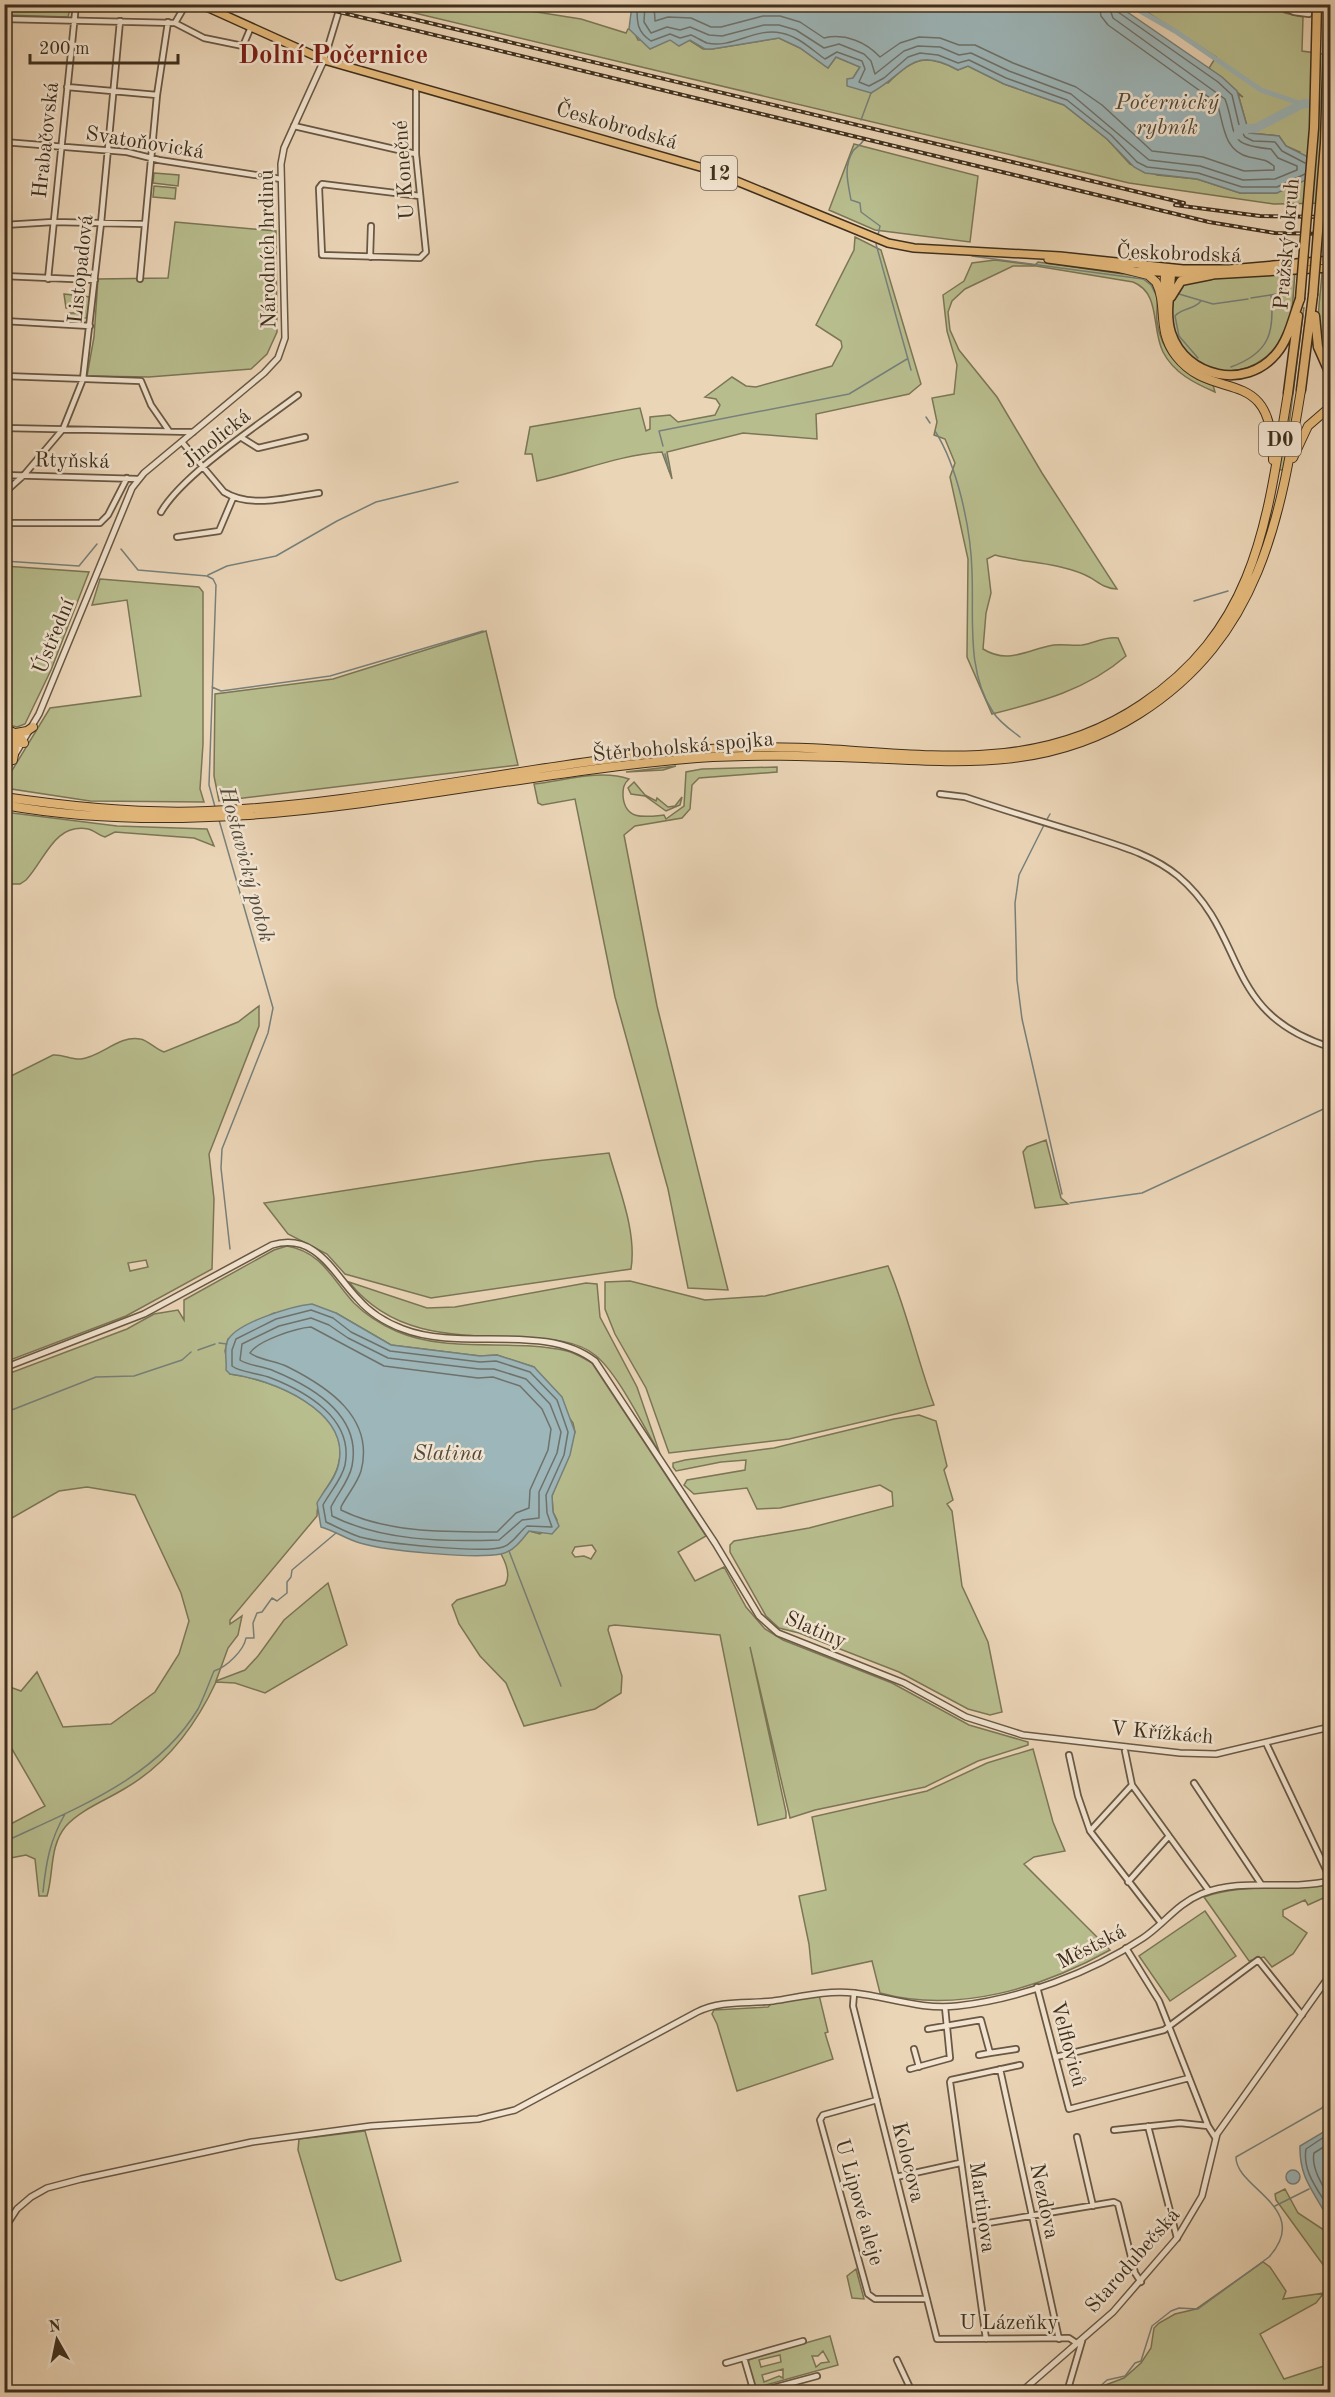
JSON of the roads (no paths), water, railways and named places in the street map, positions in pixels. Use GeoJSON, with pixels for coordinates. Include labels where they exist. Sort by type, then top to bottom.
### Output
{"type":"FeatureCollection","features":[{"type":"Feature","properties":{"kind":"highway","name":"Pražský okruh"},"geometry":{"type":"LineString","coordinates":[[1273,486],[1300,303],[1314,128],[1317,4]]}},
{"type":"Feature","properties":{"kind":"highway","name":"Pražský okruh"},"geometry":{"type":"LineString","coordinates":[[1287,474],[1313,305],[1325,143],[1329,4]]}},
{"type":"Feature","properties":{"kind":"highway"},"geometry":{"type":"LineString","coordinates":[[1120,268],[1148,275],[1156,282],[1162,327],[1175,355],[1190,369],[1208,379],[1239,387],[1259,404],[1272,436],[1273,486]]}},
{"type":"Feature","properties":{"kind":"highway"},"geometry":{"type":"LineString","coordinates":[[1168,271],[1168,318],[1176,344],[1190,361],[1216,374],[1236,375],[1256,370],[1277,354],[1300,303]]}},
{"type":"Feature","properties":{"kind":"highway"},"geometry":{"type":"LineString","coordinates":[[1162,327],[1168,271]]}},
{"type":"Feature","properties":{"kind":"highway"},"geometry":{"type":"LineString","coordinates":[[1168,318],[1172,296],[1179,283],[1188,278],[1211,275]]}},
{"type":"Feature","properties":{"kind":"highway"},"geometry":{"type":"LineString","coordinates":[[1313,305],[1318,347],[1330,374]]}},
{"type":"Feature","properties":{"kind":"highway"},"geometry":{"type":"LineString","coordinates":[[1287,474],[1308,426],[1330,407]]}},
{"type":"Feature","properties":{"kind":"highway","name":"Štěrboholská spojka"},"geometry":{"type":"LineString","coordinates":[[4,806],[104,818],[209,815],[617,759],[709,749],[774,747],[945,756],[1006,754],[1040,748],[1078,737],[1157,697],[1216,644],[1245,599],[1271,538],[1287,474]]}},
{"type":"Feature","properties":{"kind":"highway","name":"Štěrboholská spojka"},"geometry":{"type":"LineString","coordinates":[[1168,689],[1208,644],[1237,600],[1259,548],[1273,486]]}},
{"type":"Feature","properties":{"kind":"highway"},"geometry":{"type":"LineString","coordinates":[[10,736],[27,732],[33,727]]}},
{"type":"Feature","properties":{"kind":"highway"},"geometry":{"type":"LineString","coordinates":[[4,728],[16,744],[24,743]]}},
{"type":"Feature","properties":{"kind":"highway"},"geometry":{"type":"LineString","coordinates":[[10,736],[15,748],[13,760]]}},
{"type":"Feature","properties":{"kind":"highway","name":"Štěrboholská spojka"},"geometry":{"type":"LineString","coordinates":[[4,797],[102,809],[209,815]]}},
{"type":"Feature","properties":{"kind":"main road","name":"Českobrodská"},"geometry":{"type":"LineString","coordinates":[[200,4],[324,60],[707,169],[888,243],[914,248],[1028,254],[1211,275],[1330,268]]}},
{"type":"Feature","properties":{"kind":"main road","name":"Českobrodská"},"geometry":{"type":"LineString","coordinates":[[1028,254],[1120,268],[1168,271],[1229,269],[1330,260]]}},
{"type":"Feature","properties":{"kind":"street","name":"Hrabačovská"},"geometry":{"type":"LineString","coordinates":[[48,279],[76,4]]}},
{"type":"Feature","properties":{"kind":"street"},"geometry":{"type":"LineString","coordinates":[[175,23],[186,4]]}},
{"type":"Feature","properties":{"kind":"street","name":"Národních hrdinů"},"geometry":{"type":"LineString","coordinates":[[96,573],[124,504],[138,479],[264,373],[282,350],[285,338],[281,179],[283,154],[324,60],[341,4]]}},
{"type":"Feature","properties":{"kind":"street"},"geometry":{"type":"LineString","coordinates":[[1276,4],[1294,12],[1310,14]]}},
{"type":"Feature","properties":{"kind":"street"},"geometry":{"type":"LineString","coordinates":[[4,19],[168,22],[175,23],[204,38],[243,46],[251,27]]}},
{"type":"Feature","properties":{"kind":"street","name":"Listopadová"},"geometry":{"type":"LineString","coordinates":[[4,493],[24,475],[63,429],[83,379],[101,223],[120,21]]}},
{"type":"Feature","properties":{"kind":"street"},"geometry":{"type":"LineString","coordinates":[[140,279],[157,95],[168,22]]}},
{"type":"Feature","properties":{"kind":"street","name":"U Konečné"},"geometry":{"type":"LineString","coordinates":[[370,256],[420,258],[426,252],[416,154],[416,86]]}},
{"type":"Feature","properties":{"kind":"street"},"geometry":{"type":"LineString","coordinates":[[67,87],[157,95]]}},
{"type":"Feature","properties":{"kind":"street"},"geometry":{"type":"LineString","coordinates":[[294,126],[416,154]]}},
{"type":"Feature","properties":{"kind":"street","name":"Svatoňovická"},"geometry":{"type":"LineString","coordinates":[[4,142],[127,152],[151,159],[281,179]]}},
{"type":"Feature","properties":{"kind":"street"},"geometry":{"type":"LineString","coordinates":[[371,226],[370,256],[322,255],[320,186],[326,184],[420,196]]}},
{"type":"Feature","properties":{"kind":"street"},"geometry":{"type":"LineString","coordinates":[[4,225],[53,222],[145,224]]}},
{"type":"Feature","properties":{"kind":"street"},"geometry":{"type":"LineString","coordinates":[[4,276],[95,280]]}},
{"type":"Feature","properties":{"kind":"street"},"geometry":{"type":"LineString","coordinates":[[4,321],[90,326]]}},
{"type":"Feature","properties":{"kind":"street"},"geometry":{"type":"LineString","coordinates":[[4,376],[141,381],[151,405],[169,431]]}},
{"type":"Feature","properties":{"kind":"street","name":"Jinolická"},"geometry":{"type":"LineString","coordinates":[[161,512],[169,498],[203,468],[298,394]]}},
{"type":"Feature","properties":{"kind":"street"},"geometry":{"type":"LineString","coordinates":[[4,428],[193,432]]}},
{"type":"Feature","properties":{"kind":"street"},"geometry":{"type":"LineString","coordinates":[[242,438],[258,448],[305,437]]}},
{"type":"Feature","properties":{"kind":"street"},"geometry":{"type":"LineString","coordinates":[[182,442],[224,492],[233,498],[258,500],[319,493]]}},
{"type":"Feature","properties":{"kind":"street","name":"Rtyňská"},"geometry":{"type":"LineString","coordinates":[[4,475],[138,479]]}},
{"type":"Feature","properties":{"kind":"street"},"geometry":{"type":"LineString","coordinates":[[4,522],[100,523],[108,515],[127,478]]}},
{"type":"Feature","properties":{"kind":"street"},"geometry":{"type":"LineString","coordinates":[[177,537],[219,531],[233,498]]}},
{"type":"Feature","properties":{"kind":"street","name":"Ústřední"},"geometry":{"type":"LineString","coordinates":[[4,773],[33,727],[61,664],[96,573]]}},
{"type":"Feature","properties":{"kind":"street"},"geometry":{"type":"LineString","coordinates":[[940,794],[965,797],[1131,849],[1158,862],[1182,879],[1200,899],[1248,988],[1262,1008],[1289,1030],[1330,1047]]}},
{"type":"Feature","properties":{"kind":"street","name":"Slatiny"},"geometry":{"type":"LineString","coordinates":[[4,1368],[144,1314],[272,1245],[293,1242],[321,1256],[358,1300],[382,1319],[406,1330],[434,1336],[558,1344],[586,1354],[602,1369],[716,1543],[745,1596],[767,1625],[791,1638],[904,1683],[966,1717],[1023,1735]]}},
{"type":"Feature","properties":{"kind":"street","name":"V Křížkách"},"geometry":{"type":"LineString","coordinates":[[1023,1735],[1198,1754],[1235,1751],[1330,1727]]}},
{"type":"Feature","properties":{"kind":"street"},"geometry":{"type":"LineString","coordinates":[[1266,1743],[1330,1879]]}},
{"type":"Feature","properties":{"kind":"street"},"geometry":{"type":"LineString","coordinates":[[1125,1751],[1132,1785],[1209,1891]]}},
{"type":"Feature","properties":{"kind":"street"},"geometry":{"type":"LineString","coordinates":[[1069,1755],[1078,1796],[1090,1831],[1161,1923]]}},
{"type":"Feature","properties":{"kind":"street"},"geometry":{"type":"LineString","coordinates":[[1194,1783],[1261,1884]]}},
{"type":"Feature","properties":{"kind":"street"},"geometry":{"type":"LineString","coordinates":[[1090,1831],[1132,1785]]}},
{"type":"Feature","properties":{"kind":"street"},"geometry":{"type":"LineString","coordinates":[[1128,1882],[1169,1836]]}},
{"type":"Feature","properties":{"kind":"street","name":"Městská"},"geometry":{"type":"LineString","coordinates":[[4,2229],[17,2209],[31,2197],[47,2188],[81,2179],[289,2136],[371,2126],[478,2119],[515,2110],[707,2007],[729,2002],[767,2001],[822,1993],[854,1993],[899,2004],[945,2007],[968,2004],[1067,1978],[1126,1948],[1184,1903],[1209,1891],[1261,1884],[1300,1885],[1330,1879]]}},
{"type":"Feature","properties":{"kind":"street"},"geometry":{"type":"LineString","coordinates":[[1126,1948],[1159,2001],[1208,2126],[1215,2137]]}},
{"type":"Feature","properties":{"kind":"street"},"geometry":{"type":"LineString","coordinates":[[1056,2057],[1169,2027],[1257,1961],[1263,1962],[1302,2015]]}},
{"type":"Feature","properties":{"kind":"street","name":"Starodubečská"},"geometry":{"type":"LineString","coordinates":[[1021,2392],[1037,2376],[1080,2342],[1141,2282],[1177,2238],[1202,2196],[1215,2137],[1302,2015],[1328,1984],[1330,1975]]}},
{"type":"Feature","properties":{"kind":"street","name":"Velfloviců"},"geometry":{"type":"LineString","coordinates":[[1037,1987],[1069,2109],[1189,2078]]}},
{"type":"Feature","properties":{"kind":"street","name":"Kolocova"},"geometry":{"type":"LineString","coordinates":[[854,1993],[853,2006],[937,2339]]}},
{"type":"Feature","properties":{"kind":"street"},"geometry":{"type":"LineString","coordinates":[[910,2069],[950,2058],[945,2007]]}},
{"type":"Feature","properties":{"kind":"street"},"geometry":{"type":"LineString","coordinates":[[928,2029],[981,2020],[990,2053]]}},
{"type":"Feature","properties":{"kind":"street"},"geometry":{"type":"LineString","coordinates":[[914,2049],[918,2067]]}},
{"type":"Feature","properties":{"kind":"street"},"geometry":{"type":"LineString","coordinates":[[979,2055],[1016,2049]]}},
{"type":"Feature","properties":{"kind":"street"},"geometry":{"type":"LineString","coordinates":[[1000,2069],[1020,2065]]}},
{"type":"Feature","properties":{"kind":"street","name":"Martinova"},"geometry":{"type":"LineString","coordinates":[[986,2339],[960,2163],[951,2080],[1000,2069]]}},
{"type":"Feature","properties":{"kind":"street","name":"Nezdova"},"geometry":{"type":"LineString","coordinates":[[1000,2069],[1059,2339]]}},
{"type":"Feature","properties":{"kind":"street","name":"U Lipové aleje"},"geometry":{"type":"LineString","coordinates":[[876,2100],[823,2115],[820,2120],[868,2294],[875,2299],[927,2299]]}},
{"type":"Feature","properties":{"kind":"street"},"geometry":{"type":"LineString","coordinates":[[1113,2130],[1180,2123],[1208,2126]]}},
{"type":"Feature","properties":{"kind":"street"},"geometry":{"type":"LineString","coordinates":[[1148,2126],[1177,2238]]}},
{"type":"Feature","properties":{"kind":"street"},"geometry":{"type":"LineString","coordinates":[[1077,2138],[1094,2206]]}},
{"type":"Feature","properties":{"kind":"street"},"geometry":{"type":"LineString","coordinates":[[896,2177],[960,2163]]}},
{"type":"Feature","properties":{"kind":"street"},"geometry":{"type":"LineString","coordinates":[[970,2226],[1119,2204],[1136,2273],[1141,2282]]}},
{"type":"Feature","properties":{"kind":"street","name":"U Lázeňky"},"geometry":{"type":"LineString","coordinates":[[937,2339],[1069,2338],[1080,2342]]}},
{"type":"Feature","properties":{"kind":"street"},"geometry":{"type":"LineString","coordinates":[[726,2363],[803,2341]]}},
{"type":"Feature","properties":{"kind":"street"},"geometry":{"type":"LineString","coordinates":[[1067,2392],[1080,2342]]}},
{"type":"Feature","properties":{"kind":"street"},"geometry":{"type":"LineString","coordinates":[[744,2358],[756,2392],[817,2376]]}},
{"type":"Feature","properties":{"kind":"street"},"geometry":{"type":"LineString","coordinates":[[897,2360],[912,2392]]}},
{"type":"Feature","properties":{"kind":"street"},"geometry":{"type":"LineString","coordinates":[[793,2383],[796,2392]]}},
{"type":"Feature","properties":{"kind":"water","name":"Počernický rybník"},"geometry":{"type":"Polygon","coordinates":[[[632,5],[1117,5],[1222,77],[1237,91],[1249,133],[1279,136],[1286,146],[1308,157],[1308,179],[1277,193],[1240,193],[1197,179],[1145,173],[1134,167],[1107,139],[1064,105],[1004,84],[968,66],[958,70],[930,60],[920,61],[911,64],[871,93],[847,86],[847,79],[853,78],[860,67],[836,57],[828,68],[800,48],[779,38],[712,49],[705,49],[690,40],[679,46],[670,40],[650,49],[629,29],[632,5]]]}},
{"type":"Feature","properties":{"kind":"water","name":"Slatina"},"geometry":{"type":"Polygon","coordinates":[[[312,1304],[336,1313],[391,1345],[480,1356],[497,1355],[534,1367],[562,1397],[575,1432],[570,1455],[552,1496],[553,1512],[559,1526],[552,1534],[529,1531],[517,1545],[505,1553],[471,1556],[373,1546],[321,1527],[317,1503],[333,1478],[339,1462],[339,1443],[332,1427],[304,1400],[285,1390],[247,1377],[230,1374],[226,1370],[227,1342],[241,1328],[279,1312],[312,1304]]]}},
{"type":"Feature","properties":{"kind":"water"},"geometry":{"type":"Polygon","coordinates":[[[1330,2124],[1330,2223],[1302,2169],[1300,2146],[1322,2133],[1330,2124]]]}},
{"type":"Feature","properties":{"kind":"water"},"geometry":{"type":"Polygon","coordinates":[[[1293,2170],[1298,2172],[1300,2177],[1298,2182],[1293,2184],[1288,2182],[1286,2177],[1288,2172],[1293,2170]]]}},
{"type":"Feature","properties":{"kind":"waterway"},"geometry":{"type":"LineString","coordinates":[[1128,4],[1175,31],[1261,90],[1302,104]]}},
{"type":"Feature","properties":{"kind":"waterway"},"geometry":{"type":"LineString","coordinates":[[861,120],[871,93]]}},
{"type":"Feature","properties":{"kind":"waterway"},"geometry":{"type":"LineString","coordinates":[[1237,135],[1241,129],[1256,128],[1302,104],[1330,103]]}},
{"type":"Feature","properties":{"kind":"waterway"},"geometry":{"type":"LineString","coordinates":[[863,141],[850,157],[847,175],[851,200],[860,203],[861,212],[880,226],[878,235]]}},
{"type":"Feature","properties":{"kind":"waterway"},"geometry":{"type":"LineString","coordinates":[[876,244],[911,370]]}},
{"type":"Feature","properties":{"kind":"waterway"},"geometry":{"type":"LineString","coordinates":[[972,256],[1143,279],[1151,285],[1155,293]]}},
{"type":"Feature","properties":{"kind":"waterway"},"geometry":{"type":"LineString","coordinates":[[1251,298],[1290,292]]}},
{"type":"Feature","properties":{"kind":"waterway"},"geometry":{"type":"LineString","coordinates":[[1179,294],[1213,304],[1248,299]]}},
{"type":"Feature","properties":{"kind":"waterway"},"geometry":{"type":"LineString","coordinates":[[1231,367],[1254,355],[1267,340],[1272,320],[1271,295]]}},
{"type":"Feature","properties":{"kind":"waterway"},"geometry":{"type":"LineString","coordinates":[[1198,358],[1179,336],[1175,316],[1201,301]]}},
{"type":"Feature","properties":{"kind":"waterway"},"geometry":{"type":"LineString","coordinates":[[663,446],[659,431],[849,394],[907,359]]}},
{"type":"Feature","properties":{"kind":"waterway"},"geometry":{"type":"LineString","coordinates":[[926,417],[930,423]]}},
{"type":"Feature","properties":{"kind":"waterway"},"geometry":{"type":"LineString","coordinates":[[935,431],[957,480],[966,518],[972,572],[973,644],[979,679],[984,696],[996,716],[1020,737]]}},
{"type":"Feature","properties":{"kind":"waterway"},"geometry":{"type":"LineString","coordinates":[[665,454],[669,471]]}},
{"type":"Feature","properties":{"kind":"waterway"},"geometry":{"type":"LineString","coordinates":[[208,575],[227,566],[276,556],[337,521],[376,502],[458,482]]}},
{"type":"Feature","properties":{"kind":"waterway","name":"Hostavický potok"},"geometry":{"type":"LineString","coordinates":[[4,561],[79,566],[97,544]]}},
{"type":"Feature","properties":{"kind":"waterway","name":"Hostavický potok"},"geometry":{"type":"LineString","coordinates":[[121,549],[138,570],[207,576],[213,579],[216,585],[209,785],[215,807]]}},
{"type":"Feature","properties":{"kind":"waterway"},"geometry":{"type":"LineString","coordinates":[[1194,601],[1228,591]]}},
{"type":"Feature","properties":{"kind":"waterway"},"geometry":{"type":"LineString","coordinates":[[212,687],[221,691],[330,676],[483,631]]}},
{"type":"Feature","properties":{"kind":"waterway"},"geometry":{"type":"LineString","coordinates":[[1046,821],[1050,814]]}},
{"type":"Feature","properties":{"kind":"waterway","name":"Hostavický potok"},"geometry":{"type":"LineString","coordinates":[[219,820],[273,1008],[268,1033],[222,1149],[221,1168],[230,1249]]}},
{"type":"Feature","properties":{"kind":"waterway"},"geometry":{"type":"LineString","coordinates":[[1044,825],[1019,875],[1015,903],[1017,980],[1022,1019],[1062,1194]]}},
{"type":"Feature","properties":{"kind":"waterway"},"geometry":{"type":"LineString","coordinates":[[1070,1203],[1142,1193],[1330,1106]]}},
{"type":"Feature","properties":{"kind":"waterway"},"geometry":{"type":"LineString","coordinates":[[219,1343],[227,1344]]}},
{"type":"Feature","properties":{"kind":"waterway"},"geometry":{"type":"LineString","coordinates":[[198,1350],[215,1344]]}},
{"type":"Feature","properties":{"kind":"waterway"},"geometry":{"type":"LineString","coordinates":[[4,1413],[96,1377],[134,1376],[182,1360],[191,1352]]}},
{"type":"Feature","properties":{"kind":"waterway","name":"Hostavický potok"},"geometry":{"type":"LineString","coordinates":[[4,1842],[112,1789],[160,1755],[198,1709],[214,1671],[234,1658],[246,1638],[254,1638],[253,1623],[257,1613],[262,1612],[272,1598],[277,1601],[287,1593],[287,1582],[292,1570],[336,1533]]}},
{"type":"Feature","properties":{"kind":"waterway"},"geometry":{"type":"LineString","coordinates":[[509,1551],[561,1686]]}},
{"type":"Feature","properties":{"kind":"waterway"},"geometry":{"type":"LineString","coordinates":[[43,1892],[50,1852],[65,1814]]}},
{"type":"Feature","properties":{"kind":"waterway"},"geometry":{"type":"LineString","coordinates":[[1094,2392],[1107,2380],[1125,2376],[1135,2363],[1141,2361],[1152,2326],[1171,2311],[1179,2308],[1198,2309],[1269,2257],[1280,2240],[1282,2225],[1278,2212],[1247,2179],[1239,2168],[1236,2157],[1322,2108],[1330,2096]]}},
{"type":"Feature","properties":{"kind":"waterway"},"geometry":{"type":"LineString","coordinates":[[1275,2206],[1309,2189]]}},
{"type":"Feature","properties":{"kind":"tunnel"},"geometry":{"type":"LineString","coordinates":[[1309,14],[1330,11]]}},
{"type":"Feature","properties":{"kind":"railway"},"geometry":{"type":"LineString","coordinates":[[306,4],[1209,222],[1275,233],[1330,234]]}},
{"type":"Feature","properties":{"kind":"railway"},"geometry":{"type":"LineString","coordinates":[[350,4],[1184,203]]}},
{"type":"Feature","properties":{"kind":"railway"},"geometry":{"type":"LineString","coordinates":[[1175,205],[1260,216],[1330,217]]}},
{"type":"Feature","properties":{"kind":"district","name":"Dolní Počernice"},"geometry":{"type":"Point","coordinates":[333,54]}}]}
